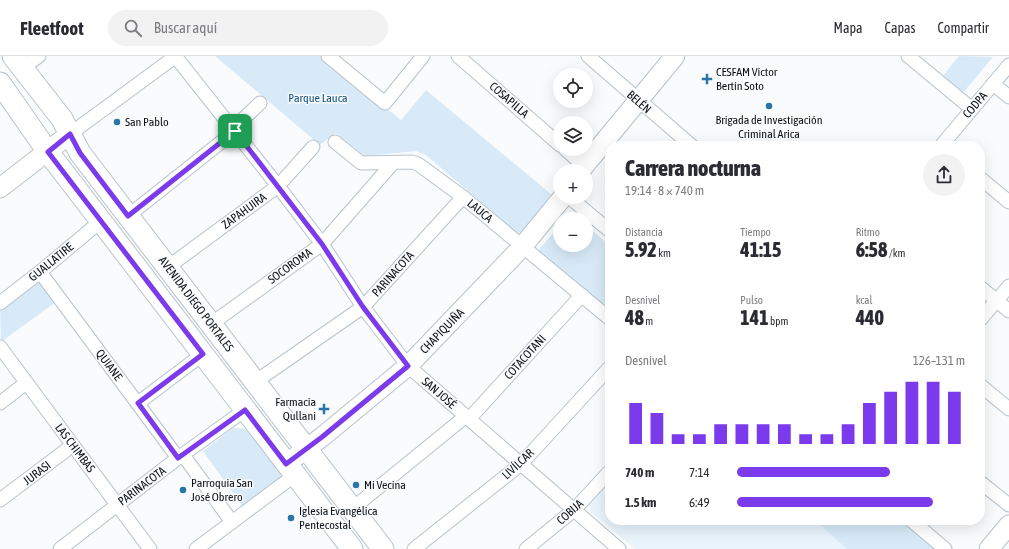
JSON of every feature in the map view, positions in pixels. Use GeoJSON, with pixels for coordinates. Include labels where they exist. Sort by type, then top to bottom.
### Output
{"type":"FeatureCollection","features":[{"type":"Feature","properties":{"kind":"main road","name":"AVENIDA DIEGO PORTALES"},"geometry":{"type":"LineString","coordinates":[[17,62],[62,119],[80,153],[383,549]]}},
{"type":"Feature","properties":{"kind":"main road","name":"AVENIDA DIEGO PORTALES"},"geometry":{"type":"LineString","coordinates":[[0,83],[48,152],[350,548]]}},
{"type":"Feature","properties":{"kind":"street"},"geometry":{"type":"LineString","coordinates":[[17,62],[39,56]]}},
{"type":"Feature","properties":{"kind":"street"},"geometry":{"type":"LineString","coordinates":[[0,188],[175,56]]}},
{"type":"Feature","properties":{"kind":"street","name":"SAN JOSÉ"},"geometry":{"type":"LineString","coordinates":[[175,56],[234,129],[322,244],[363,307],[408,366],[619,549]]}},
{"type":"Feature","properties":{"kind":"street"},"geometry":{"type":"LineString","coordinates":[[328,56],[385,103],[423,56]]}},
{"type":"Feature","properties":{"kind":"street","name":"COSAPILLA"},"geometry":{"type":"LineString","coordinates":[[458,56],[553,139]]}},
{"type":"Feature","properties":{"kind":"street","name":"BELÉN"},"geometry":{"type":"LineString","coordinates":[[588,56],[638,101],[686,141]]}},
{"type":"Feature","properties":{"kind":"street"},"geometry":{"type":"LineString","coordinates":[[585,164],[675,56]]}},
{"type":"Feature","properties":{"kind":"street"},"geometry":{"type":"LineString","coordinates":[[908,56],[972,109]]}},
{"type":"Feature","properties":{"kind":"street","name":"CODPA"},"geometry":{"type":"LineString","coordinates":[[945,141],[1009,65]]}},
{"type":"Feature","properties":{"kind":"street"},"geometry":{"type":"LineString","coordinates":[[993,84],[1009,97]]}},
{"type":"Feature","properties":{"kind":"street"},"geometry":{"type":"LineString","coordinates":[[128,216],[234,129],[260,103]]}},
{"type":"Feature","properties":{"kind":"street","name":"LAUCA"},"geometry":{"type":"LineString","coordinates":[[335,142],[361,163],[415,163],[463,197],[605,315]]}},
{"type":"Feature","properties":{"kind":"street","name":"ZAPAHUIRA"},"geometry":{"type":"LineString","coordinates":[[168,267],[278,186],[313,147]]}},
{"type":"Feature","properties":{"kind":"street"},"geometry":{"type":"LineString","coordinates":[[571,156],[578,164]]}},
{"type":"Feature","properties":{"kind":"street","name":"SOCOROMA"},"geometry":{"type":"LineString","coordinates":[[211,324],[322,244],[393,163]]}},
{"type":"Feature","properties":{"kind":"street"},"geometry":{"type":"LineString","coordinates":[[985,182],[1009,202]]}},
{"type":"Feature","properties":{"kind":"street","name":"PARINACOTA"},"geometry":{"type":"LineString","coordinates":[[255,382],[363,307],[463,197]]}},
{"type":"Feature","properties":{"kind":"street","name":"CHAPIQUIÑA"},"geometry":{"type":"LineString","coordinates":[[196,549],[232,522],[290,469],[306,449],[408,366],[522,247],[557,204]]}},
{"type":"Feature","properties":{"kind":"street"},"geometry":{"type":"LineString","coordinates":[[577,204],[605,227]]}},
{"type":"Feature","properties":{"kind":"street","name":"GUALLATIRE"},"geometry":{"type":"LineString","coordinates":[[0,303],[40,272],[100,221]]}},
{"type":"Feature","properties":{"kind":"street","name":"QUIANE"},"geometry":{"type":"LineString","coordinates":[[40,272],[138,403],[232,522]]}},
{"type":"Feature","properties":{"kind":"street"},"geometry":{"type":"LineString","coordinates":[[985,314],[1009,286]]}},
{"type":"Feature","properties":{"kind":"street"},"geometry":{"type":"LineString","coordinates":[[985,291],[1009,311]]}},
{"type":"Feature","properties":{"kind":"street","name":"COTACOTANI"},"geometry":{"type":"LineString","coordinates":[[352,509],[468,418],[582,295]]}},
{"type":"Feature","properties":{"kind":"street","name":"LAS CHIMBAS"},"geometry":{"type":"LineString","coordinates":[[0,347],[150,549]]}},
{"type":"Feature","properties":{"kind":"street"},"geometry":{"type":"LineString","coordinates":[[138,403],[203,354]]}},
{"type":"Feature","properties":{"kind":"street","name":"LIVÍLCAR"},"geometry":{"type":"LineString","coordinates":[[414,549],[521,464],[605,372]]}},
{"type":"Feature","properties":{"kind":"street"},"geometry":{"type":"LineString","coordinates":[[0,403],[26,382]]}},
{"type":"Feature","properties":{"kind":"street"},"geometry":{"type":"LineString","coordinates":[[985,389],[1009,409]]}},
{"type":"Feature","properties":{"kind":"street","name":"PARINACOTA"},"geometry":{"type":"LineString","coordinates":[[60,549],[180,456],[245,410]]}},
{"type":"Feature","properties":{"kind":"street","name":"JURASI"},"geometry":{"type":"LineString","coordinates":[[0,500],[73,446]]}},
{"type":"Feature","properties":{"kind":"street","name":"COBIJA"},"geometry":{"type":"LineString","coordinates":[[526,549],[574,510],[605,476]]}},
{"type":"Feature","properties":{"kind":"street"},"geometry":{"type":"LineString","coordinates":[[985,486],[1009,505]]}},
{"type":"Feature","properties":{"kind":"street"},"geometry":{"type":"LineString","coordinates":[[917,525],[945,549]]}},
{"type":"Feature","properties":{"kind":"street"},"geometry":{"type":"LineString","coordinates":[[989,549],[1009,525]]}},
{"type":"Feature","properties":{"kind":"shaded area"},"geometry":{"type":"Polygon","coordinates":[[[605,486],[605,524],[590,511],[590,504],[605,486]]]}},
{"type":"Feature","properties":{"kind":"shaded area"},"geometry":{"type":"Polygon","coordinates":[[[607,525],[820,525],[847,549],[635,549],[607,525]]]}},
{"type":"Feature","properties":{"kind":"green space","name":"Parque Lauca"},"geometry":{"type":"Polygon","coordinates":[[[215,56],[321,56],[401,120],[426,90],[551,194],[526,231],[517,233],[426,155],[416,151],[365,156],[335,133],[320,145],[215,56]]]}},
{"type":"Feature","properties":{"kind":"green space"},"geometry":{"type":"Polygon","coordinates":[[[959,56],[993,57],[962,94],[942,77],[959,56]]]}},
{"type":"Feature","properties":{"kind":"green space"},"geometry":{"type":"Polygon","coordinates":[[[593,231],[605,242],[605,308],[537,252],[553,233],[553,252],[593,252],[593,231]]]}},
{"type":"Feature","properties":{"kind":"green space"},"geometry":{"type":"Polygon","coordinates":[[[39,277],[57,301],[1,342],[0,305],[39,277]]]}},
{"type":"Feature","properties":{"kind":"green space"},"geometry":{"type":"Polygon","coordinates":[[[233,428],[252,429],[281,464],[282,477],[243,507],[203,451],[233,428]]]}},
{"type":"Feature","properties":{"kind":"green space"},"geometry":{"type":"Polygon","coordinates":[[[820,525],[910,525],[938,549],[847,549],[820,525]]]}},
{"type":"Feature","properties":{"kind":"place","name":"CESFAM Víctor Bertín Soto"},"geometry":{"type":"Point","coordinates":[707,79]}},
{"type":"Feature","properties":{"kind":"place","name":"Brigada de Investigación Criminal Arica"},"geometry":{"type":"Point","coordinates":[769,106]}},
{"type":"Feature","properties":{"kind":"place","name":"San Pablo"},"geometry":{"type":"Point","coordinates":[117,122]}},
{"type":"Feature","properties":{"kind":"place","name":"Farmacia Qullani"},"geometry":{"type":"Point","coordinates":[324,409]}},
{"type":"Feature","properties":{"kind":"place","name":"Mi Vecina"},"geometry":{"type":"Point","coordinates":[356,485]}},
{"type":"Feature","properties":{"kind":"place","name":"Parroquia San José Obrero"},"geometry":{"type":"Point","coordinates":[183,490]}},
{"type":"Feature","properties":{"kind":"place","name":"Iglesia Evangélica Pentecostal"},"geometry":{"type":"Point","coordinates":[291,518]}},
{"type":"Feature","properties":{"kind":"route"},"geometry":{"type":"LineString","coordinates":[[235,131],[322,244],[363,307],[408,366],[322,437],[286,464],[245,410],[178,458],[138,403],[203,354],[48,152],[70,134],[80,153],[128,216],[235,131]]}}]}
